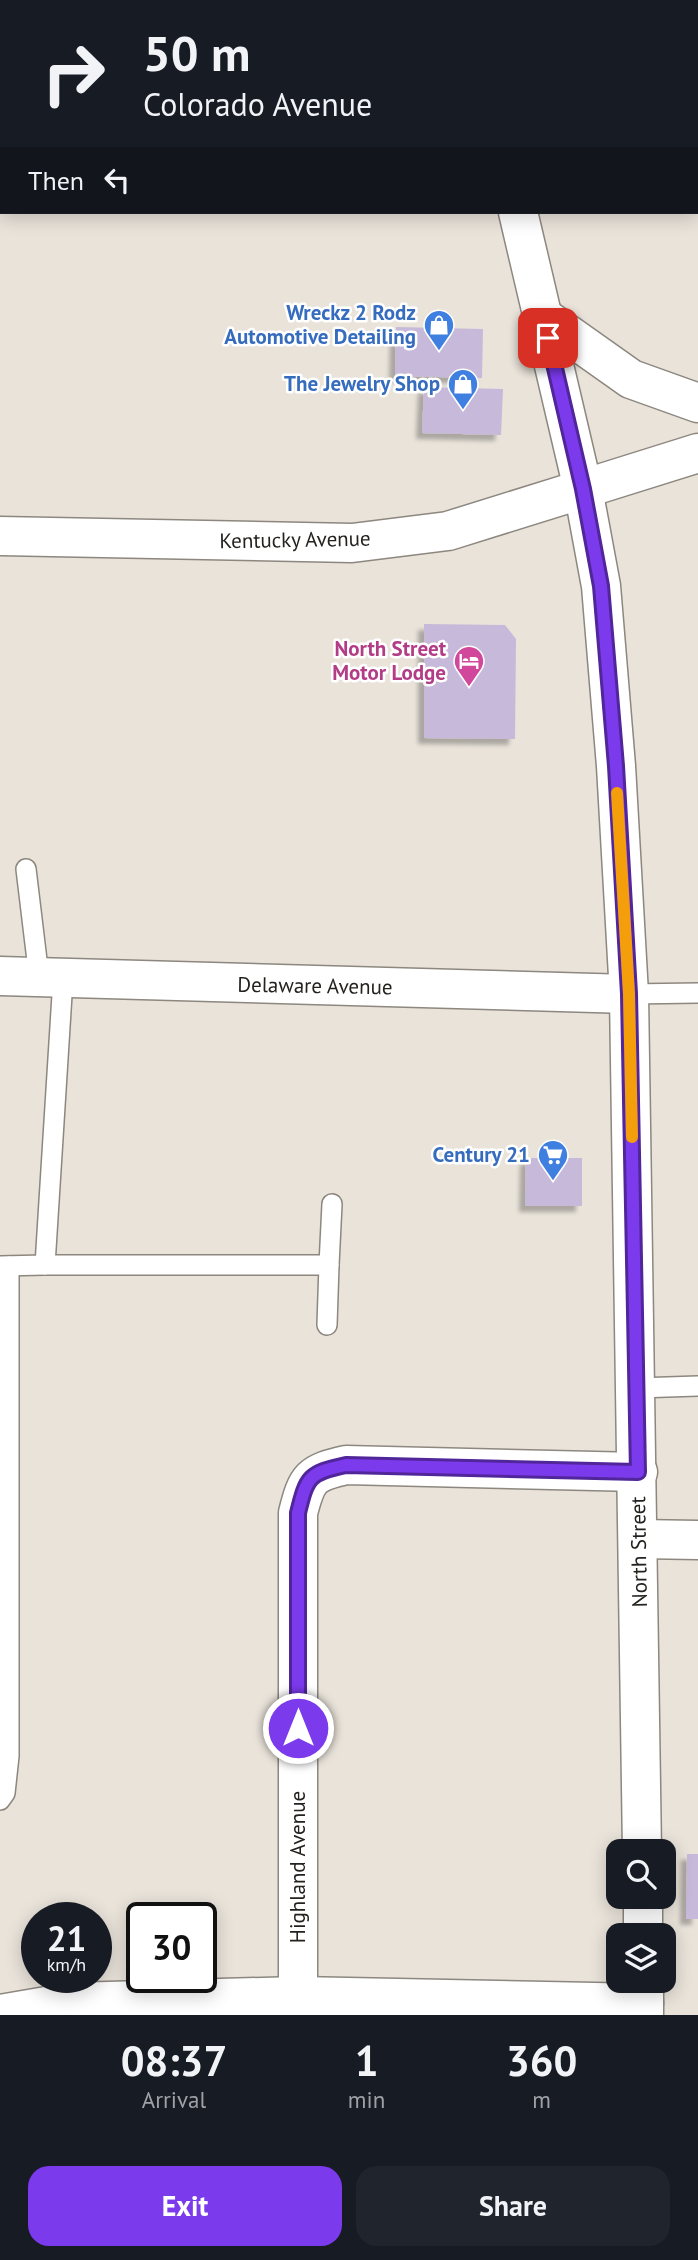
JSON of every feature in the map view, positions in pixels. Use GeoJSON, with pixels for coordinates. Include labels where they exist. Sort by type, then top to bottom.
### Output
{"type":"FeatureCollection","features":[{"type":"Feature","properties":{"kind":"street","name":"North Street"},"geometry":{"type":"LineString","coordinates":[[518,214],[583,489],[601,586],[629,994],[642,1839]]}},
{"type":"Feature","properties":{"kind":"street"},"geometry":{"type":"LineString","coordinates":[[542,316],[631,379],[698,403]]}},
{"type":"Feature","properties":{"kind":"street","name":"Kentucky Avenue"},"geometry":{"type":"LineString","coordinates":[[0,536],[352,543],[448,531],[698,453]]}},
{"type":"Feature","properties":{"kind":"street","name":"Delaware Avenue"},"geometry":{"type":"LineString","coordinates":[[0,976],[629,994]]}},
{"type":"Feature","properties":{"kind":"street","name":"Highland Avenue"},"geometry":{"type":"LineString","coordinates":[[298,1996],[298,1513],[304,1487],[318,1472],[346,1465],[638,1472]]}},
{"type":"Feature","properties":{"kind":"street"},"geometry":{"type":"LineString","coordinates":[[639,1539],[698,1540]]}},
{"type":"Feature","properties":{"kind":"street"},"geometry":{"type":"LineString","coordinates":[[0,2014],[70,2002],[298,1996],[644,2000]]}},
{"type":"Feature","properties":{"kind":"lane"},"geometry":{"type":"LineString","coordinates":[[26,869],[51,978],[46,1265]]}},
{"type":"Feature","properties":{"kind":"lane"},"geometry":{"type":"LineString","coordinates":[[629,994],[698,993]]}},
{"type":"Feature","properties":{"kind":"lane"},"geometry":{"type":"LineString","coordinates":[[327,1325],[332,1204]]}},
{"type":"Feature","properties":{"kind":"lane"},"geometry":{"type":"LineString","coordinates":[[0,1800],[5,1793],[9,1756],[5,1266],[330,1265]]}},
{"type":"Feature","properties":{"kind":"lane"},"geometry":{"type":"LineString","coordinates":[[637,1388],[698,1386]]}},
{"type":"Feature","properties":{"kind":"building","name":"Wreckz 2 Rodz Automotive Detailing"},"geometry":{"type":"Polygon","coordinates":[[[396,327],[483,329],[482,378],[395,376],[396,327]]]}},
{"type":"Feature","properties":{"kind":"building","name":"The Jewelry Shop"},"geometry":{"type":"Polygon","coordinates":[[[424,387],[503,389],[501,435],[422,433],[424,387]]]}},
{"type":"Feature","properties":{"kind":"building","name":"North Street Motor Lodge"},"geometry":{"type":"Polygon","coordinates":[[[424,624],[505,625],[516,639],[515,739],[424,738],[424,624]]]}},
{"type":"Feature","properties":{"kind":"building","name":"Century 21"},"geometry":{"type":"Polygon","coordinates":[[[526,1158],[582,1158],[582,1206],[525,1206],[526,1158]]]}},
{"type":"Feature","properties":{"kind":"building"},"geometry":{"type":"Polygon","coordinates":[[[687,1854],[698,1854],[698,1919],[686,1919],[687,1854]]]}},
{"type":"Feature","properties":{"kind":"slow traffic"},"geometry":{"type":"LineString","coordinates":[[617,793],[629,994],[632,1137]]}},
{"type":"Feature","properties":{"kind":"place","name":"Wreckz 2 Rodz Automotive Detailing"},"geometry":{"type":"Point","coordinates":[439,352]}},
{"type":"Feature","properties":{"kind":"place","name":"The Jewelry Shop"},"geometry":{"type":"Point","coordinates":[463,411]}},
{"type":"Feature","properties":{"kind":"place","name":"North Street Motor Lodge"},"geometry":{"type":"Point","coordinates":[469,688]}},
{"type":"Feature","properties":{"kind":"place","name":"Century 21"},"geometry":{"type":"Point","coordinates":[553,1182]}},
{"type":"Feature","properties":{"kind":"route"},"geometry":{"type":"LineString","coordinates":[[298,1728],[298,1513],[304,1487],[318,1472],[346,1465],[638,1472],[629,994],[616,766],[601,586],[583,489],[548,338]]}}]}
